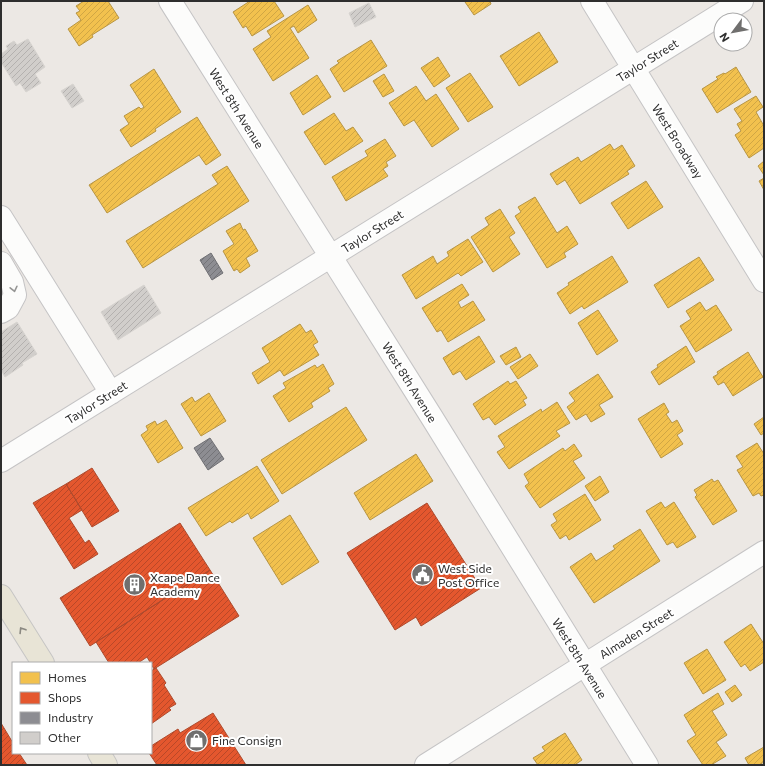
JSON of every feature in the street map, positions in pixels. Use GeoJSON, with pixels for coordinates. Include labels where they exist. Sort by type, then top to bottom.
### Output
{"type":"FeatureCollection","features":[{"type":"Feature","properties":{"kind":"main road"},"geometry":{"type":"LineString","coordinates":[[1,596],[42,662]]}},
{"type":"Feature","properties":{"kind":"main road"},"geometry":{"type":"LineString","coordinates":[[100,754],[106,765]]}},
{"type":"Feature","properties":{"kind":"street","name":"West 8th Avenue"},"geometry":{"type":"LineString","coordinates":[[170,1],[431,416],[647,765]]}},
{"type":"Feature","properties":{"kind":"street","name":"West Broadway"},"geometry":{"type":"LineString","coordinates":[[592,1],[764,281]]}},
{"type":"Feature","properties":{"kind":"street","name":"Taylor Street"},"geometry":{"type":"LineString","coordinates":[[1,461],[742,1]]}},
{"type":"Feature","properties":{"kind":"street"},"geometry":{"type":"LineString","coordinates":[[1,217],[111,393]]}},
{"type":"Feature","properties":{"kind":"street"},"geometry":{"type":"LineString","coordinates":[[1,263],[12,282],[16,295],[8,308],[1,312]]}},
{"type":"Feature","properties":{"kind":"street","name":"Almaden Street"},"geometry":{"type":"LineString","coordinates":[[426,765],[764,552]]}},
{"type":"Feature","properties":{"kind":"building: Homes"},"geometry":{"type":"Polygon","coordinates":[[[84,1],[108,1],[119,18],[92,35],[93,37],[79,46],[68,29],[81,20],[76,13],[80,11],[76,6],[84,1]]]}},
{"type":"Feature","properties":{"kind":"building: Homes"},"geometry":{"type":"Polygon","coordinates":[[[250,1],[274,1],[284,16],[252,36],[246,26],[243,28],[233,12],[250,1]]]}},
{"type":"Feature","properties":{"kind":"building: Homes"},"geometry":{"type":"Polygon","coordinates":[[[490,1],[491,4],[474,15],[465,2],[490,1]]]}},
{"type":"Feature","properties":{"kind":"building: Homes"},"geometry":{"type":"Polygon","coordinates":[[[308,5],[317,20],[298,33],[294,26],[290,28],[309,58],[273,81],[253,49],[271,37],[267,31],[308,5]]]}},
{"type":"Feature","properties":{"kind":"building: Homes"},"geometry":{"type":"Polygon","coordinates":[[[539,32],[558,62],[519,86],[500,56],[539,32]]]}},
{"type":"Feature","properties":{"kind":"building: Homes"},"geometry":{"type":"Polygon","coordinates":[[[371,40],[387,66],[344,92],[330,69],[339,63],[337,61],[371,40]]]}},
{"type":"Feature","properties":{"kind":"building: Homes"},"geometry":{"type":"Polygon","coordinates":[[[438,57],[450,76],[434,87],[421,68],[438,57]]]}},
{"type":"Feature","properties":{"kind":"building: Homes"},"geometry":{"type":"Polygon","coordinates":[[[736,67],[751,92],[717,113],[702,89],[718,79],[716,77],[724,73],[725,74],[736,67]]]}},
{"type":"Feature","properties":{"kind":"building: Homes"},"geometry":{"type":"Polygon","coordinates":[[[154,69],[181,112],[155,129],[156,131],[131,147],[120,130],[129,124],[124,116],[139,107],[141,109],[144,107],[130,85],[154,69]]]}},
{"type":"Feature","properties":{"kind":"building: Homes"},"geometry":{"type":"Polygon","coordinates":[[[470,73],[493,107],[468,122],[446,88],[470,73]]]}},
{"type":"Feature","properties":{"kind":"building: Homes"},"geometry":{"type":"Polygon","coordinates":[[[384,74],[394,91],[383,97],[373,81],[384,74]]]}},
{"type":"Feature","properties":{"kind":"building: Homes"},"geometry":{"type":"Polygon","coordinates":[[[317,75],[331,97],[303,115],[290,93],[317,75]]]}},
{"type":"Feature","properties":{"kind":"building: Homes"},"geometry":{"type":"Polygon","coordinates":[[[416,86],[426,101],[436,94],[459,129],[432,147],[414,120],[404,126],[389,103],[416,86]]]}},
{"type":"Feature","properties":{"kind":"building: Homes"},"geometry":{"type":"Polygon","coordinates":[[[756,96],[763,107],[756,112],[764,126],[764,148],[749,158],[735,135],[741,131],[737,124],[742,121],[734,109],[756,96]]]}},
{"type":"Feature","properties":{"kind":"building: Homes"},"geometry":{"type":"Polygon","coordinates":[[[334,113],[346,131],[353,127],[363,141],[325,165],[304,132],[334,113]]]}},
{"type":"Feature","properties":{"kind":"building: Homes"},"geometry":{"type":"Polygon","coordinates":[[[197,117],[221,155],[206,165],[199,155],[107,213],[89,185],[197,117]]]}},
{"type":"Feature","properties":{"kind":"building: Homes"},"geometry":{"type":"Polygon","coordinates":[[[385,139],[396,156],[386,162],[388,166],[383,169],[388,176],[346,201],[332,177],[368,156],[365,151],[385,139]]]}},
{"type":"Feature","properties":{"kind":"building: Homes"},"geometry":{"type":"Polygon","coordinates":[[[610,144],[614,150],[622,145],[635,166],[627,171],[629,174],[580,204],[565,180],[557,185],[550,174],[578,157],[581,162],[610,144]]]}},
{"type":"Feature","properties":{"kind":"building: Homes"},"geometry":{"type":"Polygon","coordinates":[[[764,161],[764,175],[758,166],[764,161]]]}},
{"type":"Feature","properties":{"kind":"building: Homes"},"geometry":{"type":"Polygon","coordinates":[[[227,166],[249,201],[143,268],[126,241],[218,184],[212,175],[227,166]]]}},
{"type":"Feature","properties":{"kind":"building: Homes"},"geometry":{"type":"Polygon","coordinates":[[[764,178],[764,190],[759,181],[764,178]]]}},
{"type":"Feature","properties":{"kind":"building: Homes"},"geometry":{"type":"Polygon","coordinates":[[[646,181],[663,207],[628,229],[611,203],[646,181]]]}},
{"type":"Feature","properties":{"kind":"building: Homes"},"geometry":{"type":"Polygon","coordinates":[[[535,197],[557,233],[567,226],[578,244],[564,253],[566,257],[547,268],[515,216],[521,212],[518,207],[535,197]]]}},
{"type":"Feature","properties":{"kind":"building: Homes"},"geometry":{"type":"Polygon","coordinates":[[[500,209],[515,233],[509,237],[520,254],[493,272],[471,237],[489,225],[485,218],[500,209]]]}},
{"type":"Feature","properties":{"kind":"building: Homes"},"geometry":{"type":"Polygon","coordinates":[[[240,223],[243,230],[245,229],[258,251],[246,258],[250,266],[240,273],[237,269],[234,271],[223,251],[234,244],[226,231],[240,223]]]}},
{"type":"Feature","properties":{"kind":"building: Homes"},"geometry":{"type":"Polygon","coordinates":[[[468,239],[483,262],[461,276],[458,273],[416,299],[402,275],[433,256],[437,264],[449,256],[447,252],[468,239]]]}},
{"type":"Feature","properties":{"kind":"building: Homes"},"geometry":{"type":"Polygon","coordinates":[[[612,256],[628,282],[584,309],[582,306],[570,314],[557,293],[569,285],[568,283],[612,256]]]}},
{"type":"Feature","properties":{"kind":"building: Homes"},"geometry":{"type":"Polygon","coordinates":[[[699,257],[714,280],[668,308],[654,285],[699,257]]]}},
{"type":"Feature","properties":{"kind":"building: Homes"},"geometry":{"type":"Polygon","coordinates":[[[462,284],[469,295],[458,302],[461,308],[473,301],[485,320],[448,342],[441,330],[437,332],[422,308],[462,284]]]}},
{"type":"Feature","properties":{"kind":"building: Homes"},"geometry":{"type":"Polygon","coordinates":[[[700,302],[706,311],[716,305],[732,330],[696,352],[680,326],[691,319],[686,311],[700,302]]]}},
{"type":"Feature","properties":{"kind":"building: Homes"},"geometry":{"type":"Polygon","coordinates":[[[598,310],[618,341],[597,355],[578,323],[598,310]]]}},
{"type":"Feature","properties":{"kind":"building: Homes"},"geometry":{"type":"Polygon","coordinates":[[[300,324],[306,333],[311,330],[318,342],[313,345],[319,355],[284,376],[280,370],[258,384],[252,373],[270,362],[262,348],[300,324]]]}},
{"type":"Feature","properties":{"kind":"building: Homes"},"geometry":{"type":"Polygon","coordinates":[[[479,336],[495,362],[466,380],[460,371],[453,375],[443,358],[479,336]]]}},
{"type":"Feature","properties":{"kind":"building: Homes"},"geometry":{"type":"Polygon","coordinates":[[[686,346],[695,362],[659,385],[651,372],[658,367],[657,365],[686,346]]]}},
{"type":"Feature","properties":{"kind":"building: Homes"},"geometry":{"type":"Polygon","coordinates":[[[516,347],[521,357],[506,365],[500,356],[516,347]]]}},
{"type":"Feature","properties":{"kind":"building: Homes"},"geometry":{"type":"Polygon","coordinates":[[[748,352],[763,377],[733,396],[724,382],[718,385],[713,377],[718,374],[717,372],[748,352]]]}},
{"type":"Feature","properties":{"kind":"building: Homes"},"geometry":{"type":"Polygon","coordinates":[[[530,354],[538,366],[518,379],[510,367],[530,354]]]}},
{"type":"Feature","properties":{"kind":"building: Homes"},"geometry":{"type":"Polygon","coordinates":[[[323,364],[334,384],[328,388],[330,391],[311,403],[313,407],[289,422],[273,396],[286,388],[283,383],[315,365],[317,368],[323,364]]]}},
{"type":"Feature","properties":{"kind":"building: Homes"},"geometry":{"type":"Polygon","coordinates":[[[598,374],[613,397],[599,405],[605,414],[591,422],[586,414],[576,420],[567,407],[575,401],[569,393],[598,374]]]}},
{"type":"Feature","properties":{"kind":"building: Homes"},"geometry":{"type":"Polygon","coordinates":[[[508,381],[510,384],[516,381],[527,398],[523,400],[526,405],[495,425],[489,417],[483,420],[473,404],[508,381]]]}},
{"type":"Feature","properties":{"kind":"building: Homes"},"geometry":{"type":"Polygon","coordinates":[[[209,393],[226,421],[201,436],[181,404],[192,397],[195,402],[209,393]]]}},
{"type":"Feature","properties":{"kind":"building: Homes"},"geometry":{"type":"Polygon","coordinates":[[[557,402],[570,423],[556,431],[560,436],[509,469],[497,452],[505,447],[498,436],[541,409],[542,412],[557,402]]]}},
{"type":"Feature","properties":{"kind":"building: Homes"},"geometry":{"type":"Polygon","coordinates":[[[664,403],[669,412],[666,414],[672,423],[677,420],[683,431],[677,435],[683,444],[661,458],[638,419],[664,403]]]}},
{"type":"Feature","properties":{"kind":"building: Homes"},"geometry":{"type":"Polygon","coordinates":[[[346,407],[367,440],[282,494],[261,460],[346,407]]]}},
{"type":"Feature","properties":{"kind":"building: Homes"},"geometry":{"type":"Polygon","coordinates":[[[764,417],[764,433],[761,435],[754,424],[764,417]]]}},
{"type":"Feature","properties":{"kind":"building: Homes"},"geometry":{"type":"Polygon","coordinates":[[[166,420],[183,448],[158,463],[141,435],[148,430],[146,426],[155,421],[157,425],[166,420]]]}},
{"type":"Feature","properties":{"kind":"building: Homes"},"geometry":{"type":"Polygon","coordinates":[[[757,443],[764,454],[764,495],[761,496],[759,493],[753,496],[737,470],[743,467],[736,456],[757,443]]]}},
{"type":"Feature","properties":{"kind":"building: Homes"},"geometry":{"type":"Polygon","coordinates":[[[574,444],[582,456],[573,461],[585,478],[540,508],[525,486],[529,483],[524,474],[563,448],[565,451],[574,444]]]}},
{"type":"Feature","properties":{"kind":"building: Homes"},"geometry":{"type":"Polygon","coordinates":[[[416,454],[433,481],[370,520],[354,493],[416,454]]]}},
{"type":"Feature","properties":{"kind":"building: Homes"},"geometry":{"type":"Polygon","coordinates":[[[257,466],[279,501],[251,519],[248,513],[232,523],[230,521],[206,536],[188,508],[257,466]]]}},
{"type":"Feature","properties":{"kind":"building: Homes"},"geometry":{"type":"Polygon","coordinates":[[[600,476],[609,492],[595,501],[585,486],[600,476]]]}},
{"type":"Feature","properties":{"kind":"building: Homes"},"geometry":{"type":"Polygon","coordinates":[[[712,479],[714,482],[718,480],[737,511],[713,525],[695,497],[697,495],[694,490],[712,479]]]}},
{"type":"Feature","properties":{"kind":"building: Homes"},"geometry":{"type":"Polygon","coordinates":[[[585,494],[601,520],[569,540],[566,535],[560,539],[551,525],[557,521],[553,514],[585,494]]]}},
{"type":"Feature","properties":{"kind":"building: Homes"},"geometry":{"type":"Polygon","coordinates":[[[661,502],[665,508],[674,502],[696,537],[677,548],[673,542],[667,545],[646,511],[661,502]]]}},
{"type":"Feature","properties":{"kind":"building: Homes"},"geometry":{"type":"Polygon","coordinates":[[[290,515],[319,562],[282,585],[253,538],[290,515]]]}},
{"type":"Feature","properties":{"kind":"building: Homes"},"geometry":{"type":"Polygon","coordinates":[[[640,529],[660,561],[594,603],[570,567],[591,553],[596,561],[615,549],[613,546],[640,529]]]}},
{"type":"Feature","properties":{"kind":"building: Homes"},"geometry":{"type":"Polygon","coordinates":[[[751,624],[764,644],[764,662],[750,671],[745,664],[741,667],[724,642],[751,624]]]}},
{"type":"Feature","properties":{"kind":"building: Homes"},"geometry":{"type":"Polygon","coordinates":[[[707,649],[726,680],[703,694],[684,663],[707,649]]]}},
{"type":"Feature","properties":{"kind":"building: Homes"},"geometry":{"type":"Polygon","coordinates":[[[735,685],[742,695],[732,702],[725,692],[735,685]]]}},
{"type":"Feature","properties":{"kind":"building: Homes"},"geometry":{"type":"Polygon","coordinates":[[[718,693],[724,704],[712,711],[727,735],[716,742],[726,756],[711,765],[703,765],[687,741],[696,735],[684,715],[718,693]]]}},
{"type":"Feature","properties":{"kind":"building: Homes"},"geometry":{"type":"Polygon","coordinates":[[[565,733],[582,760],[576,765],[538,765],[533,758],[545,751],[542,747],[565,733]]]}},
{"type":"Feature","properties":{"kind":"building: Homes"},"geometry":{"type":"Polygon","coordinates":[[[764,747],[764,762],[759,765],[749,765],[745,758],[764,747]]]}},
{"type":"Feature","properties":{"kind":"building: Shops"},"geometry":{"type":"Polygon","coordinates":[[[92,468],[119,511],[92,527],[66,484],[92,468]]]}},
{"type":"Feature","properties":{"kind":"building: Shops"},"geometry":{"type":"Polygon","coordinates":[[[66,484],[82,510],[69,518],[85,543],[89,540],[98,554],[74,569],[33,503],[66,484]]]}},
{"type":"Feature","properties":{"kind":"building: Shops"},"geometry":{"type":"Polygon","coordinates":[[[427,503],[481,588],[421,626],[416,617],[395,630],[347,553],[427,503]]]}},
{"type":"Feature","properties":{"kind":"building: Shops","name":"Xcape Dance Academy"},"geometry":{"type":"Polygon","coordinates":[[[180,523],[210,570],[90,646],[60,598],[180,523]]]}},
{"type":"Feature","properties":{"kind":"building: Shops"},"geometry":{"type":"Polygon","coordinates":[[[210,570],[239,616],[154,669],[152,662],[150,662],[147,657],[140,662],[108,662],[96,642],[210,570]]]}},
{"type":"Feature","properties":{"kind":"building: Shops"},"geometry":{"type":"Polygon","coordinates":[[[156,668],[166,683],[164,685],[176,704],[169,708],[171,710],[152,723],[152,670],[156,668]]]}},
{"type":"Feature","properties":{"kind":"building: Shops","name":"Fine Consign"},"geometry":{"type":"Polygon","coordinates":[[[213,713],[246,765],[157,765],[150,754],[152,754],[152,745],[178,729],[180,733],[213,713]]]}},
{"type":"Feature","properties":{"kind":"building: Shops"},"geometry":{"type":"Polygon","coordinates":[[[1,723],[12,741],[12,754],[20,754],[27,765],[1,765],[1,723]]]}},
{"type":"Feature","properties":{"kind":"building: Industry"},"geometry":{"type":"Polygon","coordinates":[[[211,253],[223,273],[212,280],[200,260],[211,253]]]}},
{"type":"Feature","properties":{"kind":"building: Industry"},"geometry":{"type":"Polygon","coordinates":[[[210,438],[224,459],[208,470],[194,448],[210,438]]]}},
{"type":"Feature","properties":{"kind":"building: Other"},"geometry":{"type":"Polygon","coordinates":[[[369,3],[376,17],[355,27],[349,13],[369,3]]]}},
{"type":"Feature","properties":{"kind":"building: Other"},"geometry":{"type":"Polygon","coordinates":[[[28,39],[45,67],[35,74],[41,83],[26,92],[20,83],[16,86],[1,62],[1,54],[8,49],[6,46],[14,41],[17,45],[28,39]]]}},
{"type":"Feature","properties":{"kind":"building: Other"},"geometry":{"type":"Polygon","coordinates":[[[73,84],[84,101],[72,108],[61,91],[73,84]]]}},
{"type":"Feature","properties":{"kind":"building: Other"},"geometry":{"type":"Polygon","coordinates":[[[144,285],[161,313],[118,340],[101,312],[144,285]]]}},
{"type":"Feature","properties":{"kind":"building: Other"},"geometry":{"type":"Polygon","coordinates":[[[17,322],[37,354],[22,363],[23,365],[5,377],[1,370],[1,332],[17,322]]]}},
{"type":"Feature","properties":{"kind":"place","name":"West Side Post Office"},"geometry":{"type":"Point","coordinates":[423,575]}},
{"type":"Feature","properties":{"kind":"place","name":"Xcape Dance Academy"},"geometry":{"type":"Point","coordinates":[135,584]}},
{"type":"Feature","properties":{"kind":"place","name":"Fine Consign"},"geometry":{"type":"Point","coordinates":[196,740]}}]}
